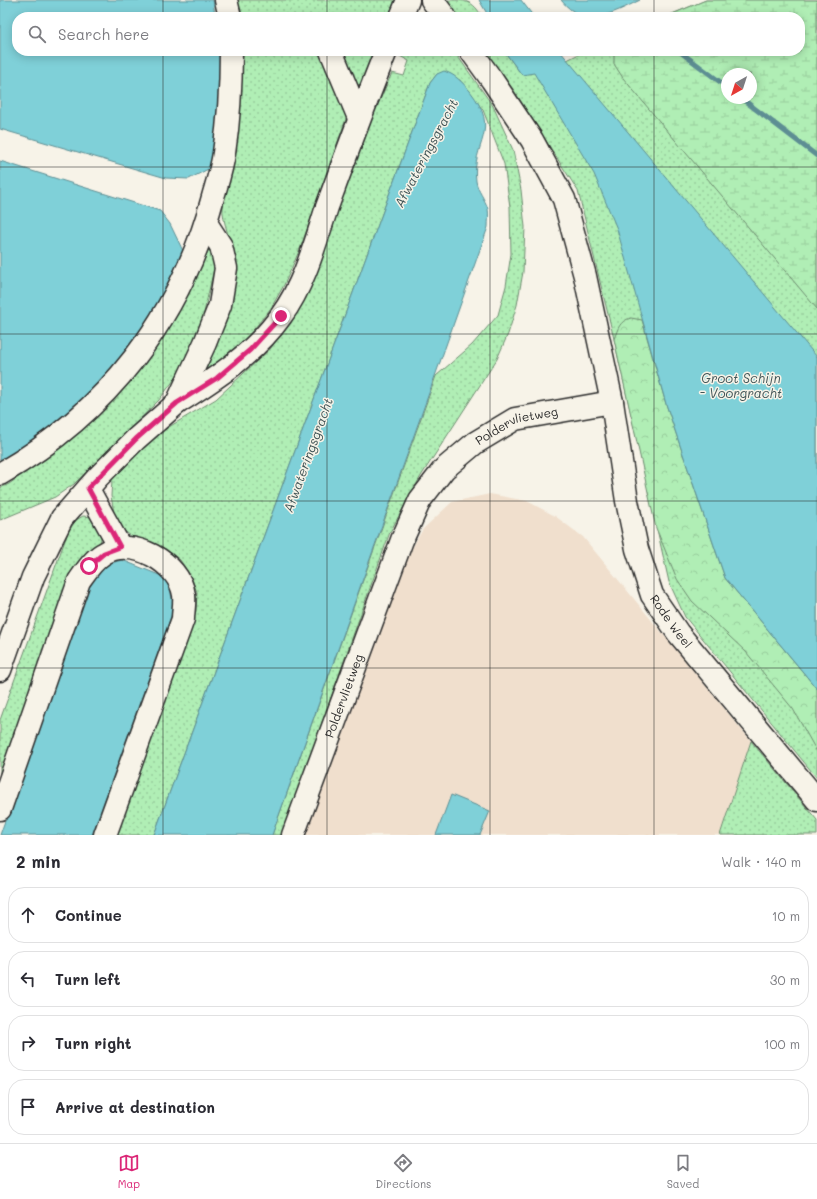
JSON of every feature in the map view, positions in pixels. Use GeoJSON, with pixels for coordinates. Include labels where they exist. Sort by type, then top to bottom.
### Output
{"type":"FeatureCollection","features":[{"type":"Feature","properties":{"kind":"street"},"geometry":{"type":"LineString","coordinates":[[226,0],[229,12]]}},
{"type":"Feature","properties":{"kind":"street"},"geometry":{"type":"LineString","coordinates":[[403,12],[408,0]]}},
{"type":"Feature","properties":{"kind":"street"},"geometry":{"type":"LineString","coordinates":[[432,0],[441,12]]}},
{"type":"Feature","properties":{"kind":"street"},"geometry":{"type":"LineString","coordinates":[[0,474],[31,456],[91,407],[137,356],[174,299],[206,224],[224,154],[231,85],[232,56]]}},
{"type":"Feature","properties":{"kind":"street"},"geometry":{"type":"LineString","coordinates":[[333,56],[359,118]]}},
{"type":"Feature","properties":{"kind":"street"},"geometry":{"type":"LineString","coordinates":[[0,670],[33,577],[62,518],[88,488],[136,439],[177,403],[223,373],[250,350],[281,316],[302,280],[359,118],[384,56]]}},
{"type":"Feature","properties":{"kind":"street"},"geometry":{"type":"LineString","coordinates":[[475,56],[532,140],[564,199],[585,276],[612,402]]}},
{"type":"Feature","properties":{"kind":"street"},"geometry":{"type":"LineString","coordinates":[[177,403],[205,343],[220,305],[226,268],[221,246],[206,224]]}},
{"type":"Feature","properties":{"kind":"street","name":"Rode Weel"},"geometry":{"type":"LineString","coordinates":[[612,402],[637,549],[652,595],[678,633],[817,800]]}},
{"type":"Feature","properties":{"kind":"street","name":"Poldervlietweg"},"geometry":{"type":"LineString","coordinates":[[293,835],[402,540],[420,500],[444,469],[475,443],[515,419],[612,402]]}},
{"type":"Feature","properties":{"kind":"street"},"geometry":{"type":"LineString","coordinates":[[88,488],[120,547]]}},
{"type":"Feature","properties":{"kind":"street"},"geometry":{"type":"LineString","coordinates":[[0,809],[79,581],[89,566],[104,553],[120,547],[138,549],[160,560],[178,576],[184,595],[183,620],[105,835]]}},
{"type":"Feature","properties":{"kind":"shaded area"},"geometry":{"type":"Polygon","coordinates":[[[490,494],[527,501],[555,516],[583,537],[751,741],[720,835],[305,835],[398,573],[423,529],[452,502],[490,494]]]}},
{"type":"Feature","properties":{"kind":"green space"},"geometry":{"type":"Polygon","coordinates":[[[234,0],[395,0],[390,12],[235,12],[234,0]]]}},
{"type":"Feature","properties":{"kind":"green space"},"geometry":{"type":"Polygon","coordinates":[[[446,0],[468,2],[480,12],[455,12],[446,0]]]}},
{"type":"Feature","properties":{"kind":"green space"},"geometry":{"type":"Polygon","coordinates":[[[706,0],[817,0],[817,778],[685,617],[669,582],[614,339],[578,191],[513,89],[488,56],[508,56],[522,75],[575,56],[805,56],[805,12],[677,12],[706,0]]]}},
{"type":"Feature","properties":{"kind":"green space"},"geometry":{"type":"Polygon","coordinates":[[[706,0],[817,0],[817,309],[623,78],[614,64],[614,56],[805,56],[805,12],[677,12],[706,0]]]}},
{"type":"Feature","properties":{"kind":"green space"},"geometry":{"type":"Polygon","coordinates":[[[239,56],[327,56],[347,116],[300,249],[284,285],[271,308],[250,334],[223,361],[202,379],[235,262],[223,212],[223,202],[226,190],[239,56]]]}},
{"type":"Feature","properties":{"kind":"green space"},"geometry":{"type":"Polygon","coordinates":[[[339,56],[375,56],[364,83],[358,85],[353,84],[339,56]]]}},
{"type":"Feature","properties":{"kind":"green space"},"geometry":{"type":"Polygon","coordinates":[[[400,56],[458,56],[493,106],[513,150],[521,190],[525,227],[523,272],[517,305],[508,334],[497,359],[421,476],[390,532],[282,835],[272,835],[436,376],[472,345],[498,315],[506,286],[511,254],[510,207],[504,164],[483,110],[460,80],[437,74],[430,83],[154,835],[114,835],[196,611],[197,592],[190,575],[180,560],[166,549],[144,543],[119,527],[114,513],[111,496],[112,480],[117,471],[162,431],[216,399],[271,348],[291,316],[365,123],[379,102],[392,73],[404,76],[409,61],[400,56]]]}},
{"type":"Feature","properties":{"kind":"green space"},"geometry":{"type":"Polygon","coordinates":[[[209,250],[214,252],[215,264],[201,326],[193,347],[174,380],[159,400],[74,484],[55,497],[0,520],[0,488],[9,484],[49,455],[147,356],[173,321],[191,287],[204,255],[209,250]]]}},
{"type":"Feature","properties":{"kind":"green space"},"geometry":{"type":"Polygon","coordinates":[[[631,318],[642,320],[666,404],[725,578],[817,689],[817,752],[793,709],[746,652],[692,601],[677,579],[656,528],[614,339],[621,323],[631,318]]]}},
{"type":"Feature","properties":{"kind":"green space"},"geometry":{"type":"Polygon","coordinates":[[[83,516],[92,517],[102,533],[100,544],[0,782],[0,720],[68,532],[76,520],[83,516]]]}},
{"type":"Feature","properties":{"kind":"green space"},"geometry":{"type":"Polygon","coordinates":[[[751,741],[817,820],[817,835],[720,835],[751,741]]]}},
{"type":"Feature","properties":{"kind":"water"},"geometry":{"type":"Polygon","coordinates":[[[0,0],[213,0],[214,12],[12,12],[12,56],[220,56],[223,85],[212,167],[189,179],[166,178],[0,129],[0,0]]]}},
{"type":"Feature","properties":{"kind":"water"},"geometry":{"type":"Polygon","coordinates":[[[479,0],[521,0],[530,12],[486,12],[479,0]]]}},
{"type":"Feature","properties":{"kind":"water"},"geometry":{"type":"Polygon","coordinates":[[[561,0],[640,0],[614,12],[575,12],[561,0]]]}},
{"type":"Feature","properties":{"kind":"water","name":"Groot Schijn - Voorgracht"},"geometry":{"type":"Polygon","coordinates":[[[508,56],[564,56],[817,357],[817,689],[725,578],[666,404],[617,229],[594,174],[534,73],[522,75],[508,56]]]}},
{"type":"Feature","properties":{"kind":"water","name":"Afwateringsgracht"},"geometry":{"type":"Polygon","coordinates":[[[444,71],[455,77],[470,91],[479,105],[484,117],[485,127],[477,156],[476,181],[488,209],[488,227],[272,835],[154,835],[430,83],[437,74],[444,71]]]}},
{"type":"Feature","properties":{"kind":"water"},"geometry":{"type":"Polygon","coordinates":[[[0,161],[160,211],[170,224],[185,255],[146,330],[74,413],[0,463],[0,161]]]}},
{"type":"Feature","properties":{"kind":"water"},"geometry":{"type":"Polygon","coordinates":[[[122,560],[164,577],[170,589],[174,608],[92,835],[0,835],[90,580],[104,565],[122,560]]]}},
{"type":"Feature","properties":{"kind":"water"},"geometry":{"type":"Polygon","coordinates":[[[451,795],[490,811],[480,835],[436,835],[451,795]]]}},
{"type":"Feature","properties":{"kind":"waterway"},"geometry":{"type":"LineString","coordinates":[[686,56],[721,82]]}},
{"type":"Feature","properties":{"kind":"waterway"},"geometry":{"type":"LineString","coordinates":[[749,104],[817,156]]}},
{"type":"Feature","properties":{"kind":"route"},"geometry":{"type":"LineString","coordinates":[[89,566],[104,553],[120,547],[88,488],[136,439],[177,403],[217,378],[250,350],[281,316]]}}]}
